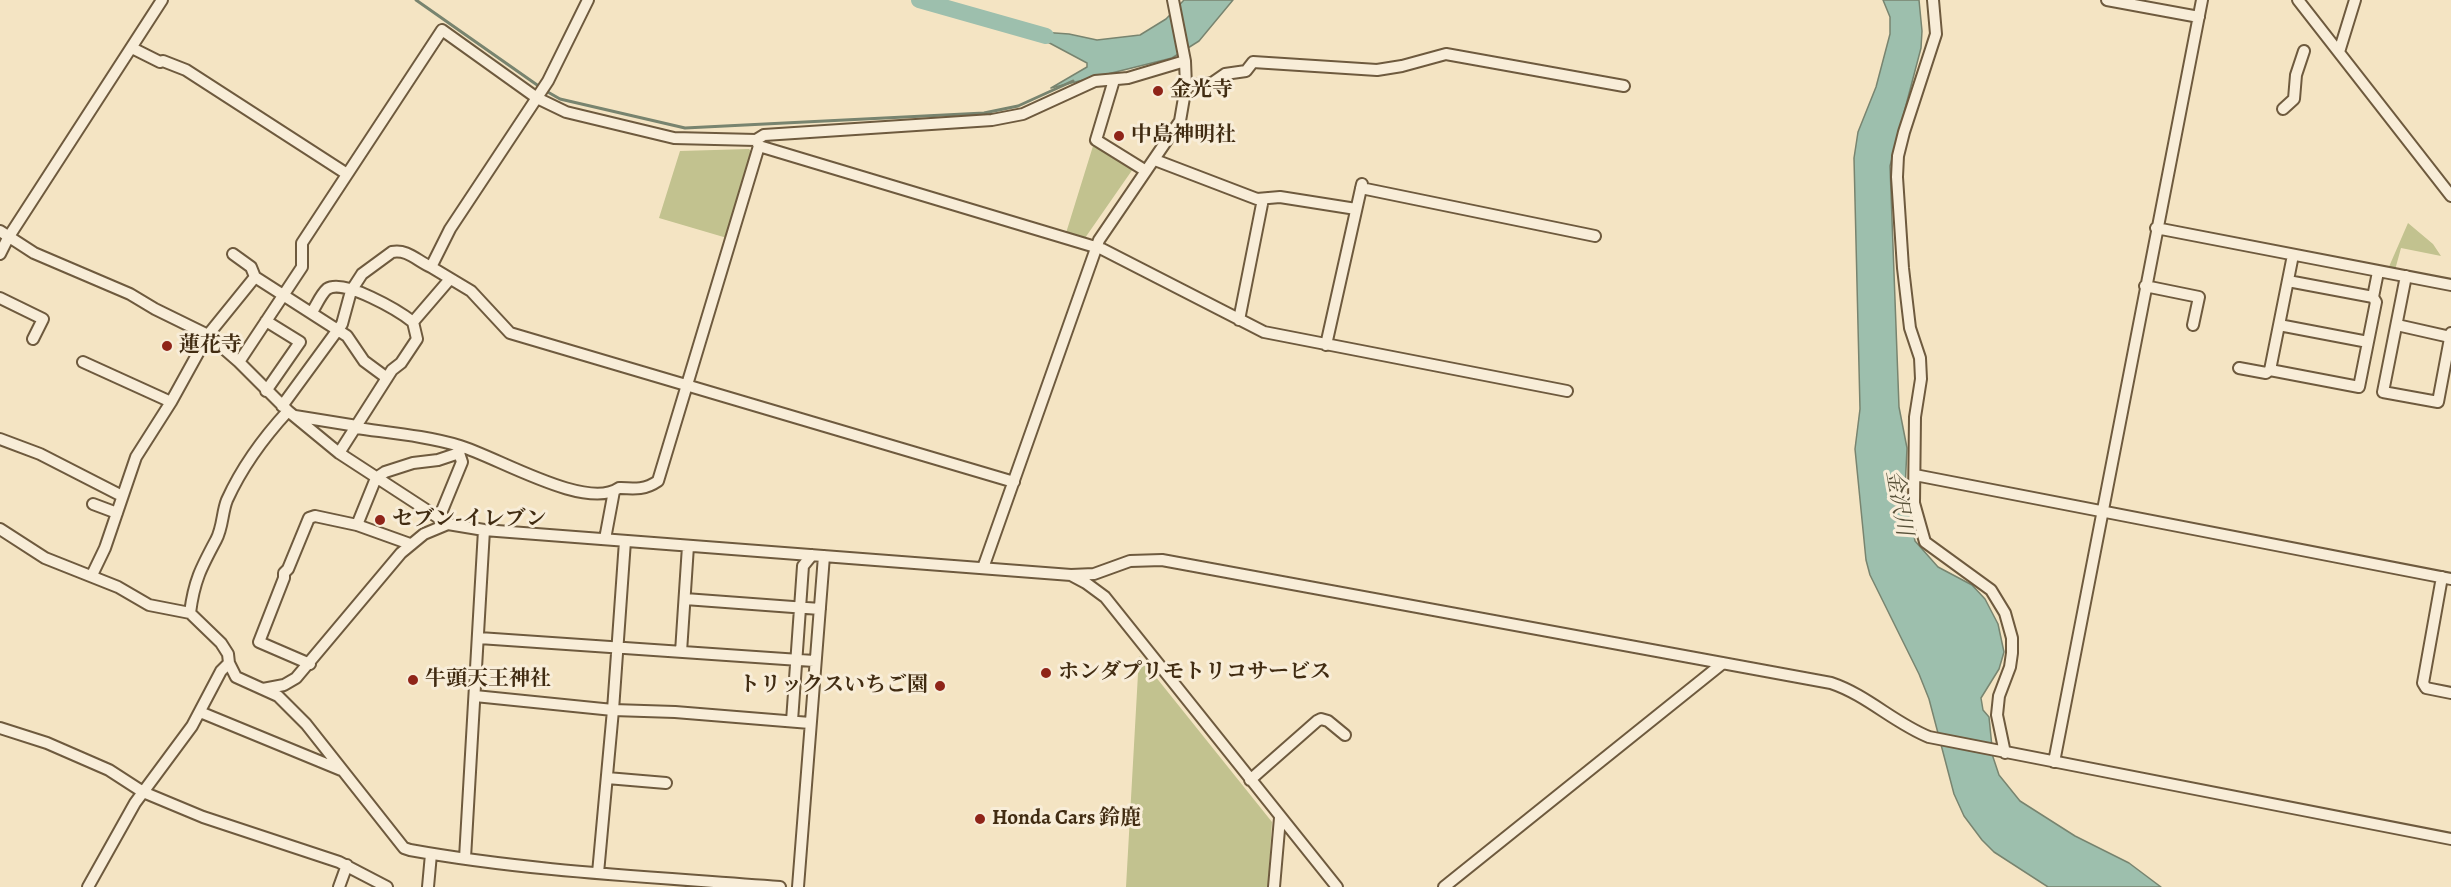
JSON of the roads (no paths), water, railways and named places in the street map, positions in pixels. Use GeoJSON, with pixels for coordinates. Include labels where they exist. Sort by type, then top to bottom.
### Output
{"type":"FeatureCollection","features":[{"type":"Feature","properties":{"kind":"street"},"geometry":{"type":"LineString","coordinates":[[0,254],[4,235],[132,48],[162,0]]}},
{"type":"Feature","properties":{"kind":"street"},"geometry":{"type":"LineString","coordinates":[[431,267],[450,229],[548,81],[588,0]]}},
{"type":"Feature","properties":{"kind":"street"},"geometry":{"type":"LineString","coordinates":[[1933,0],[1935,34],[1904,132],[1898,156],[1897,177],[1908,315],[1920,358],[1921,380],[1915,417],[1914,504],[1925,542],[1991,590],[2001,604],[2008,624],[2012,653],[2010,667],[1999,696],[1997,715],[2003,752]]}},
{"type":"Feature","properties":{"kind":"street"},"geometry":{"type":"LineString","coordinates":[[2107,0],[2199,17]]}},
{"type":"Feature","properties":{"kind":"street"},"geometry":{"type":"LineString","coordinates":[[2054,762],[2202,0]]}},
{"type":"Feature","properties":{"kind":"street"},"geometry":{"type":"LineString","coordinates":[[2298,0],[2451,196]]}},
{"type":"Feature","properties":{"kind":"street"},"geometry":{"type":"LineString","coordinates":[[2339,52],[2355,0]]}},
{"type":"Feature","properties":{"kind":"street"},"geometry":{"type":"LineString","coordinates":[[983,568],[1099,240],[1180,121],[1185,86],[1185,61],[1174,2]]}},
{"type":"Feature","properties":{"kind":"street"},"geometry":{"type":"LineString","coordinates":[[239,362],[302,267],[302,243],[442,30],[537,98],[566,112],[659,136],[757,143],[1102,249],[1264,332],[1567,391]]}},
{"type":"Feature","properties":{"kind":"street"},"geometry":{"type":"LineString","coordinates":[[132,48],[160,62],[164,61],[186,70],[347,174]]}},
{"type":"Feature","properties":{"kind":"street"},"geometry":{"type":"LineString","coordinates":[[2283,109],[2294,99],[2296,75],[2304,51]]}},
{"type":"Feature","properties":{"kind":"street"},"geometry":{"type":"LineString","coordinates":[[1185,86],[1212,83],[1225,74],[1246,70],[1253,62],[1377,70],[1446,54],[1624,86]]}},
{"type":"Feature","properties":{"kind":"street"},"geometry":{"type":"LineString","coordinates":[[288,411],[357,427],[404,434],[460,450],[575,492],[596,496],[619,488],[637,490],[648,488],[658,481],[757,143],[764,135],[992,120],[1023,114],[1085,84],[1141,75],[1185,61]]}},
{"type":"Feature","properties":{"kind":"street"},"geometry":{"type":"LineString","coordinates":[[1114,80],[1096,140],[1146,171]]}},
{"type":"Feature","properties":{"kind":"street"},"geometry":{"type":"LineString","coordinates":[[1155,160],[1247,196],[1263,199],[1280,197],[1356,209]]}},
{"type":"Feature","properties":{"kind":"street"},"geometry":{"type":"LineString","coordinates":[[1326,345],[1361,186],[1595,236]]}},
{"type":"Feature","properties":{"kind":"street"},"geometry":{"type":"LineString","coordinates":[[1239,320],[1263,199]]}},
{"type":"Feature","properties":{"kind":"street"},"geometry":{"type":"LineString","coordinates":[[2156,228],[2451,285]]}},
{"type":"Feature","properties":{"kind":"street"},"geometry":{"type":"LineString","coordinates":[[4,235],[34,253],[130,294],[208,335],[288,411],[339,453],[444,521],[484,530],[1071,575],[1094,573],[1130,561],[1162,560],[1831,683],[1846,688],[1906,728],[1929,737],[2451,839]]}},
{"type":"Feature","properties":{"kind":"street"},"geometry":{"type":"LineString","coordinates":[[190,613],[194,585],[207,554],[217,540],[226,503],[236,481],[271,430],[288,411],[342,324],[351,291],[362,274],[392,252],[407,253],[471,291],[510,333],[1014,482]]}},
{"type":"Feature","properties":{"kind":"street"},"geometry":{"type":"LineString","coordinates":[[233,254],[251,267],[255,277],[338,330],[353,343],[364,362],[387,378]]}},
{"type":"Feature","properties":{"kind":"street"},"geometry":{"type":"LineString","coordinates":[[2270,370],[2293,255]]}},
{"type":"Feature","properties":{"kind":"street"},"geometry":{"type":"LineString","coordinates":[[2239,368],[2266,373],[2270,370],[2359,387],[2376,302],[2373,297],[2378,272]]}},
{"type":"Feature","properties":{"kind":"street"},"geometry":{"type":"LineString","coordinates":[[2397,325],[2451,335],[2438,402],[2383,392],[2406,276]]}},
{"type":"Feature","properties":{"kind":"street"},"geometry":{"type":"LineString","coordinates":[[92,575],[117,513],[136,456],[171,402],[208,335],[255,277]]}},
{"type":"Feature","properties":{"kind":"street"},"geometry":{"type":"LineString","coordinates":[[412,322],[450,279]]}},
{"type":"Feature","properties":{"kind":"street"},"geometry":{"type":"LineString","coordinates":[[2288,281],[2373,297]]}},
{"type":"Feature","properties":{"kind":"street"},"geometry":{"type":"LineString","coordinates":[[2145,286],[2199,297],[2193,325]]}},
{"type":"Feature","properties":{"kind":"street"},"geometry":{"type":"LineString","coordinates":[[312,312],[326,290],[333,287],[351,291],[376,298],[394,307],[412,322],[417,339],[402,363],[392,370],[339,453]]}},
{"type":"Feature","properties":{"kind":"street"},"geometry":{"type":"LineString","coordinates":[[0,298],[42,319],[33,339]]}},
{"type":"Feature","properties":{"kind":"street"},"geometry":{"type":"LineString","coordinates":[[266,321],[300,342],[266,391]]}},
{"type":"Feature","properties":{"kind":"street"},"geometry":{"type":"LineString","coordinates":[[2279,325],[2368,342]]}},
{"type":"Feature","properties":{"kind":"street"},"geometry":{"type":"LineString","coordinates":[[83,362],[171,402]]}},
{"type":"Feature","properties":{"kind":"street"},"geometry":{"type":"LineString","coordinates":[[0,439],[40,454],[122,496]]}},
{"type":"Feature","properties":{"kind":"street"},"geometry":{"type":"LineString","coordinates":[[357,525],[376,478],[385,472],[413,463],[438,460],[460,450]]}},
{"type":"Feature","properties":{"kind":"street"},"geometry":{"type":"LineString","coordinates":[[261,689],[284,685],[296,678],[401,553],[444,521],[462,462],[460,450]]}},
{"type":"Feature","properties":{"kind":"street"},"geometry":{"type":"LineString","coordinates":[[1915,475],[2446,578],[2423,683],[2426,688],[2451,693]]}},
{"type":"Feature","properties":{"kind":"street"},"geometry":{"type":"LineString","coordinates":[[606,539],[614,491]]}},
{"type":"Feature","properties":{"kind":"street"},"geometry":{"type":"LineString","coordinates":[[93,504],[117,513]]}},
{"type":"Feature","properties":{"kind":"street"},"geometry":{"type":"LineString","coordinates":[[310,664],[259,642],[284,573],[288,569],[309,518],[315,516],[357,525],[411,544]]}},
{"type":"Feature","properties":{"kind":"street"},"geometry":{"type":"LineString","coordinates":[[0,529],[45,558],[92,575],[149,605],[190,613],[220,643],[228,654],[229,663],[237,677],[278,696],[306,724],[404,848],[483,862],[709,884],[780,887]]}},
{"type":"Feature","properties":{"kind":"street"},"geometry":{"type":"LineString","coordinates":[[465,858],[484,530]]}},
{"type":"Feature","properties":{"kind":"street"},"geometry":{"type":"LineString","coordinates":[[598,873],[625,541]]}},
{"type":"Feature","properties":{"kind":"street"},"geometry":{"type":"LineString","coordinates":[[681,652],[688,546]]}},
{"type":"Feature","properties":{"kind":"street"},"geometry":{"type":"LineString","coordinates":[[792,721],[803,566],[812,555]]}},
{"type":"Feature","properties":{"kind":"street"},"geometry":{"type":"LineString","coordinates":[[798,887],[824,556]]}},
{"type":"Feature","properties":{"kind":"street"},"geometry":{"type":"LineString","coordinates":[[1071,575],[1105,597],[1337,887]]}},
{"type":"Feature","properties":{"kind":"street"},"geometry":{"type":"LineString","coordinates":[[685,599],[820,609]]}},
{"type":"Feature","properties":{"kind":"street"},"geometry":{"type":"LineString","coordinates":[[478,638],[814,662]]}},
{"type":"Feature","properties":{"kind":"street"},"geometry":{"type":"LineString","coordinates":[[88,887],[143,792],[192,726],[221,671],[229,663]]}},
{"type":"Feature","properties":{"kind":"street"},"geometry":{"type":"LineString","coordinates":[[1444,887],[1724,663]]}},
{"type":"Feature","properties":{"kind":"street"},"geometry":{"type":"LineString","coordinates":[[475,696],[613,710],[675,711],[810,723]]}},
{"type":"Feature","properties":{"kind":"street"},"geometry":{"type":"LineString","coordinates":[[200,711],[344,771]]}},
{"type":"Feature","properties":{"kind":"street"},"geometry":{"type":"LineString","coordinates":[[1250,780],[1321,719],[1345,735]]}},
{"type":"Feature","properties":{"kind":"street"},"geometry":{"type":"LineString","coordinates":[[0,728],[47,743],[109,770],[143,792],[203,817],[347,865],[386,887]]}},
{"type":"Feature","properties":{"kind":"street"},"geometry":{"type":"LineString","coordinates":[[607,778],[666,783]]}},
{"type":"Feature","properties":{"kind":"street"},"geometry":{"type":"LineString","coordinates":[[1274,887],[1280,818]]}},
{"type":"Feature","properties":{"kind":"street"},"geometry":{"type":"LineString","coordinates":[[428,887],[431,854]]}},
{"type":"Feature","properties":{"kind":"street"},"geometry":{"type":"LineString","coordinates":[[339,887],[347,865]]}},
{"type":"Feature","properties":{"kind":"water"},"geometry":{"type":"Polygon","coordinates":[[[1184,0],[1233,0],[1199,41],[1172,58],[1051,88],[1087,67],[1087,63],[1027,31],[1069,34],[1097,40],[1140,35],[1166,19],[1184,0]]]}},
{"type":"Feature","properties":{"kind":"water"},"geometry":{"type":"Polygon","coordinates":[[[1883,0],[1919,0],[1922,31],[1921,48],[1890,166],[1899,407],[1907,448],[1905,490],[1915,541],[1938,567],[1972,585],[1985,599],[1998,624],[2004,652],[1999,669],[1981,698],[1983,710],[1989,717],[1993,757],[1999,775],[2020,801],[2075,836],[2129,863],[2161,887],[2048,887],[1994,852],[1982,840],[1964,816],[1954,794],[1929,699],[1870,575],[1866,560],[1855,449],[1860,409],[1854,158],[1858,132],[1876,87],[1890,34],[1890,17],[1883,0]]]}},
{"type":"Feature","properties":{"kind":"waterway"},"geometry":{"type":"LineString","coordinates":[[416,0],[540,87]]}},
{"type":"Feature","properties":{"kind":"waterway","name":"金沢川"},"geometry":{"type":"LineString","coordinates":[[919,0],[1046,36]]}},
{"type":"Feature","properties":{"kind":"waterway"},"geometry":{"type":"LineString","coordinates":[[546,91],[560,99],[685,128],[984,113],[1018,106],[1073,81]]}},
{"type":"Feature","properties":{"kind":"place","name":"金光寺"},"geometry":{"type":"Point","coordinates":[1158,91]}},
{"type":"Feature","properties":{"kind":"place","name":"中島神明社"},"geometry":{"type":"Point","coordinates":[1119,136]}},
{"type":"Feature","properties":{"kind":"place","name":"蓮花寺"},"geometry":{"type":"Point","coordinates":[167,346]}},
{"type":"Feature","properties":{"kind":"place","name":"セブン-イレブン"},"geometry":{"type":"Point","coordinates":[380,520]}},
{"type":"Feature","properties":{"kind":"place","name":"ホンダプリモトリコサービス"},"geometry":{"type":"Point","coordinates":[1046,673]}},
{"type":"Feature","properties":{"kind":"place","name":"牛頭天王神社"},"geometry":{"type":"Point","coordinates":[413,680]}},
{"type":"Feature","properties":{"kind":"place","name":"トリックスいちご園"},"geometry":{"type":"Point","coordinates":[940,686]}},
{"type":"Feature","properties":{"kind":"place","name":"Honda Cars 鈴鹿"},"geometry":{"type":"Point","coordinates":[980,819]}}]}
